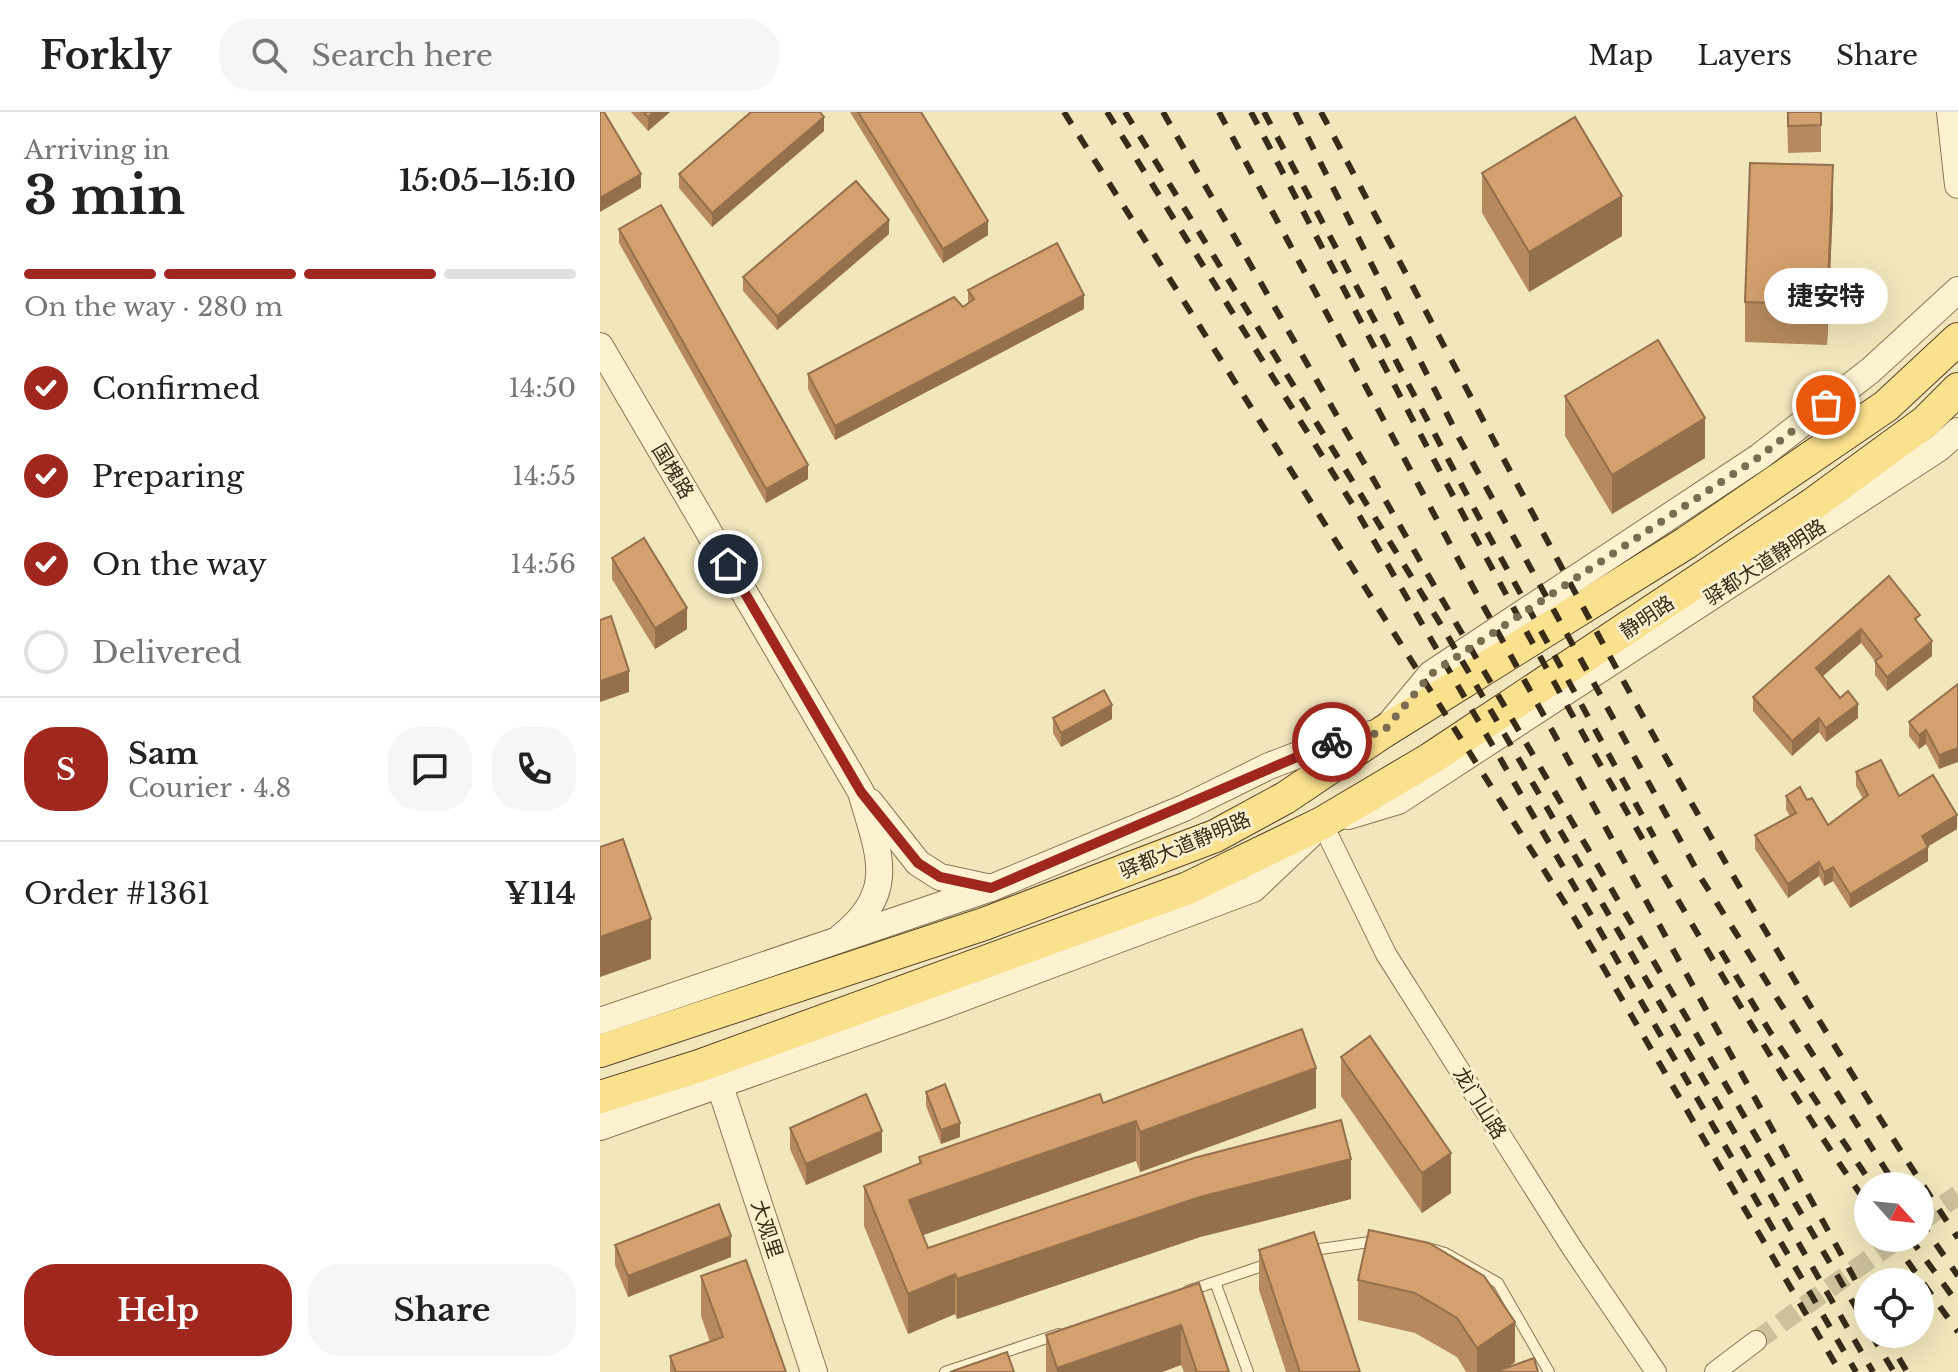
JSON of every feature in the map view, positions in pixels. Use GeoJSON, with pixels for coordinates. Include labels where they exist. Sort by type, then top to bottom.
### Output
{"type":"FeatureCollection","features":[{"type":"Feature","properties":{"kind":"main road","name":"静明路"},"geometry":{"type":"LineString","coordinates":[[1383,732],[1686,543],[1886,406],[1958,339]]}},
{"type":"Feature","properties":{"kind":"main road","name":"静明路"},"geometry":{"type":"LineString","coordinates":[[1322,823],[1430,759],[1813,504],[1925,422],[1958,389]]}},
{"type":"Feature","properties":{"kind":"main road","name":"驿都大道静明路"},"geometry":{"type":"LineString","coordinates":[[600,1051],[984,924],[1186,849],[1285,798],[1383,732]]}},
{"type":"Feature","properties":{"kind":"main road","name":"驿都大道静明路"},"geometry":{"type":"LineString","coordinates":[[600,1097],[699,1066],[1188,888],[1322,823]]}},
{"type":"Feature","properties":{"kind":"street"},"geometry":{"type":"LineString","coordinates":[[1950,112],[1958,185]]}},
{"type":"Feature","properties":{"kind":"street","name":"驿都大道静明路"},"geometry":{"type":"LineString","coordinates":[[1383,732],[1431,674],[1759,457],[1871,370],[1958,290]]}},
{"type":"Feature","properties":{"kind":"street","name":"国槐路"},"geometry":{"type":"LineString","coordinates":[[600,346],[861,792],[878,852],[879,895],[862,920],[833,943]]}},
{"type":"Feature","properties":{"kind":"street","name":"驿都大道静明路"},"geometry":{"type":"LineString","coordinates":[[1322,823],[1398,801],[1939,448],[1958,431]]}},
{"type":"Feature","properties":{"kind":"street"},"geometry":{"type":"LineString","coordinates":[[600,1021],[991,888],[1184,808],[1296,756],[1337,740],[1383,732]]}},
{"type":"Feature","properties":{"kind":"street"},"geometry":{"type":"LineString","coordinates":[[861,792],[918,863],[940,877],[991,888]]}},
{"type":"Feature","properties":{"kind":"street"},"geometry":{"type":"LineString","coordinates":[[600,1127],[720,1086],[1253,889],[1322,823]]}},
{"type":"Feature","properties":{"kind":"street","name":"龙门山路"},"geometry":{"type":"LineString","coordinates":[[1322,823],[1386,954],[1572,1248],[1656,1372]]}},
{"type":"Feature","properties":{"kind":"street","name":"大观里"},"geometry":{"type":"LineString","coordinates":[[720,1086],[814,1372]]}},
{"type":"Feature","properties":{"kind":"street"},"geometry":{"type":"LineString","coordinates":[[1715,1372],[1756,1341]]}},
{"type":"Feature","properties":{"kind":"lane"},"geometry":{"type":"LineString","coordinates":[[1297,1254],[1396,1239]]}},
{"type":"Feature","properties":{"kind":"lane"},"geometry":{"type":"LineString","coordinates":[[1420,1246],[1445,1253],[1498,1283],[1549,1372]]}},
{"type":"Feature","properties":{"kind":"lane"},"geometry":{"type":"LineString","coordinates":[[1170,1297],[1284,1258]]}},
{"type":"Feature","properties":{"kind":"lane"},"geometry":{"type":"LineString","coordinates":[[1215,1282],[1248,1372]]}},
{"type":"Feature","properties":{"kind":"lane"},"geometry":{"type":"LineString","coordinates":[[945,1372],[1065,1332]]}},
{"type":"Feature","properties":{"kind":"building"},"geometry":{"type":"Polygon","coordinates":[[[600,112],[604,112],[641,174],[600,198],[600,112]]]}},
{"type":"Feature","properties":{"kind":"building"},"geometry":{"type":"Polygon","coordinates":[[[751,112],[820,112],[824,117],[712,213],[679,174],[751,112]]]}},
{"type":"Feature","properties":{"kind":"building"},"geometry":{"type":"Polygon","coordinates":[[[858,112],[921,112],[988,221],[943,249],[858,112]]]}},
{"type":"Feature","properties":{"kind":"building"},"geometry":{"type":"Polygon","coordinates":[[[1788,112],[1821,112],[1821,125],[1788,126],[1788,112]]]}},
{"type":"Feature","properties":{"kind":"building"},"geometry":{"type":"Polygon","coordinates":[[[1575,117],[1622,196],[1529,252],[1482,173],[1575,117]]]}},
{"type":"Feature","properties":{"kind":"building"},"geometry":{"type":"Polygon","coordinates":[[[1750,163],[1833,165],[1827,305],[1745,302],[1750,163]]]}},
{"type":"Feature","properties":{"kind":"building"},"geometry":{"type":"Polygon","coordinates":[[[856,181],[889,220],[777,316],[743,277],[856,181]]]}},
{"type":"Feature","properties":{"kind":"building"},"geometry":{"type":"Polygon","coordinates":[[[661,205],[808,465],[766,489],[619,229],[661,205]]]}},
{"type":"Feature","properties":{"kind":"building"},"geometry":{"type":"Polygon","coordinates":[[[1057,243],[1084,295],[835,426],[808,374],[954,297],[963,307],[974,299],[968,290],[1057,243]]]}},
{"type":"Feature","properties":{"kind":"building"},"geometry":{"type":"Polygon","coordinates":[[[1658,340],[1705,418],[1612,475],[1565,396],[1658,340]]]}},
{"type":"Feature","properties":{"kind":"building"},"geometry":{"type":"Polygon","coordinates":[[[644,538],[687,608],[655,628],[612,558],[644,538]]]}},
{"type":"Feature","properties":{"kind":"building"},"geometry":{"type":"Polygon","coordinates":[[[1889,576],[1920,615],[1915,619],[1932,641],[1887,677],[1875,661],[1882,656],[1861,629],[1816,668],[1840,698],[1848,691],[1858,704],[1826,728],[1819,718],[1792,741],[1753,697],[1889,576]]]}},
{"type":"Feature","properties":{"kind":"building"},"geometry":{"type":"Polygon","coordinates":[[[611,616],[629,671],[600,681],[600,620],[611,616]]]}},
{"type":"Feature","properties":{"kind":"building"},"geometry":{"type":"Polygon","coordinates":[[[1958,684],[1958,748],[1939,755],[1926,730],[1919,735],[1909,722],[1958,684]]]}},
{"type":"Feature","properties":{"kind":"building"},"geometry":{"type":"Polygon","coordinates":[[[1104,690],[1112,705],[1061,733],[1053,718],[1104,690]]]}},
{"type":"Feature","properties":{"kind":"building"},"geometry":{"type":"Polygon","coordinates":[[[1881,760],[1899,796],[1933,775],[1957,815],[1922,836],[1928,847],[1850,894],[1833,867],[1824,872],[1819,862],[1788,884],[1755,835],[1796,813],[1786,796],[1800,787],[1807,800],[1812,798],[1828,825],[1868,795],[1856,772],[1881,760]]]}},
{"type":"Feature","properties":{"kind":"building"},"geometry":{"type":"Polygon","coordinates":[[[623,839],[651,919],[600,937],[600,847],[623,839]]]}},
{"type":"Feature","properties":{"kind":"building"},"geometry":{"type":"Polygon","coordinates":[[[1302,1029],[1316,1068],[1140,1132],[1136,1121],[909,1200],[928,1248],[1194,1158],[1341,1120],[1351,1159],[1200,1197],[957,1279],[955,1274],[908,1294],[864,1186],[921,1163],[919,1157],[1100,1094],[1103,1103],[1302,1029]]]}},
{"type":"Feature","properties":{"kind":"building"},"geometry":{"type":"Polygon","coordinates":[[[1370,1036],[1451,1153],[1422,1173],[1341,1057],[1370,1036]]]}},
{"type":"Feature","properties":{"kind":"building"},"geometry":{"type":"Polygon","coordinates":[[[945,1084],[960,1123],[941,1130],[926,1092],[945,1084]]]}},
{"type":"Feature","properties":{"kind":"building"},"geometry":{"type":"Polygon","coordinates":[[[866,1094],[882,1131],[806,1164],[790,1128],[866,1094]]]}},
{"type":"Feature","properties":{"kind":"building"},"geometry":{"type":"Polygon","coordinates":[[[719,1204],[731,1236],[628,1276],[615,1245],[719,1204]]]}},
{"type":"Feature","properties":{"kind":"building"},"geometry":{"type":"Polygon","coordinates":[[[1369,1230],[1429,1243],[1484,1276],[1515,1322],[1477,1348],[1457,1318],[1415,1293],[1358,1280],[1369,1230]]]}},
{"type":"Feature","properties":{"kind":"building"},"geometry":{"type":"Polygon","coordinates":[[[1314,1232],[1360,1372],[1300,1372],[1259,1250],[1314,1232]]]}},
{"type":"Feature","properties":{"kind":"building"},"geometry":{"type":"Polygon","coordinates":[[[746,1260],[786,1372],[676,1372],[670,1356],[723,1337],[701,1276],[746,1260]]]}},
{"type":"Feature","properties":{"kind":"building"},"geometry":{"type":"Polygon","coordinates":[[[1199,1283],[1229,1372],[1197,1372],[1181,1325],[1057,1368],[1046,1335],[1199,1283]]]}},
{"type":"Feature","properties":{"kind":"building"},"geometry":{"type":"Polygon","coordinates":[[[1007,1352],[1014,1372],[950,1372],[1007,1352]]]}},
{"type":"Feature","properties":{"kind":"building"},"geometry":{"type":"Polygon","coordinates":[[[1534,1358],[1538,1372],[1495,1372],[1534,1358]]]}},
{"type":"Feature","properties":{"kind":"tunnel"},"geometry":{"type":"LineString","coordinates":[[1934,1212],[1958,1195]]}},
{"type":"Feature","properties":{"kind":"tunnel"},"geometry":{"type":"LineString","coordinates":[[1756,1341],[1880,1252]]}},
{"type":"Feature","properties":{"kind":"railway"},"geometry":{"type":"LineString","coordinates":[[1064,112],[1575,919],[1840,1372]]}},
{"type":"Feature","properties":{"kind":"railway"},"geometry":{"type":"LineString","coordinates":[[1107,112],[1356,510],[1856,1372]]}},
{"type":"Feature","properties":{"kind":"railway"},"geometry":{"type":"LineString","coordinates":[[1125,112],[1446,633],[1873,1372]]}},
{"type":"Feature","properties":{"kind":"railway"},"geometry":{"type":"LineString","coordinates":[[1163,112],[1443,601],[1854,1304]]}},
{"type":"Feature","properties":{"kind":"railway"},"geometry":{"type":"LineString","coordinates":[[1219,112],[1474,589],[1854,1278]]}},
{"type":"Feature","properties":{"kind":"railway"},"geometry":{"type":"LineString","coordinates":[[1251,112],[1454,497],[1611,784],[1763,1044],[1854,1184]]}},
{"type":"Feature","properties":{"kind":"railway"},"geometry":{"type":"LineString","coordinates":[[1264,112],[1484,527],[1654,837]]}},
{"type":"Feature","properties":{"kind":"railway"},"geometry":{"type":"LineString","coordinates":[[1295,112],[1458,436],[1701,878],[1887,1172]]}},
{"type":"Feature","properties":{"kind":"railway"},"geometry":{"type":"LineString","coordinates":[[1321,112],[1548,541],[1704,825],[1785,965],[1958,1238]]}},
{"type":"Feature","properties":{"kind":"railway"},"geometry":{"type":"LineString","coordinates":[[1721,951],[1770,1032],[1864,1172]]}},
{"type":"Feature","properties":{"kind":"railway"},"geometry":{"type":"LineString","coordinates":[[1934,1241],[1958,1276]]}},
{"type":"Feature","properties":{"kind":"railway"},"geometry":{"type":"LineString","coordinates":[[1901,1252],[1958,1332]]}},
{"type":"Feature","properties":{"kind":"railway"},"geometry":{"type":"LineString","coordinates":[[1920,1252],[1958,1304]]}},
{"type":"Feature","properties":{"kind":"railway"},"geometry":{"type":"LineString","coordinates":[[1879,1348],[1894,1372]]}},
{"type":"Feature","properties":{"kind":"railway"},"geometry":{"type":"LineString","coordinates":[[1893,1348],[1907,1372]]}},
{"type":"Feature","properties":{"kind":"way so far"},"geometry":{"type":"LineString","coordinates":[[1332,742],[1383,732],[1431,674],[1759,457],[1826,405]]}},
{"type":"Feature","properties":{"kind":"place","name":"捷安特"},"geometry":{"type":"Point","coordinates":[1826,405]}},
{"type":"Feature","properties":{"kind":"route"},"geometry":{"type":"LineString","coordinates":[[728,564],[861,792],[918,863],[940,877],[991,888],[1184,808],[1269,766],[1332,742]]}}]}
